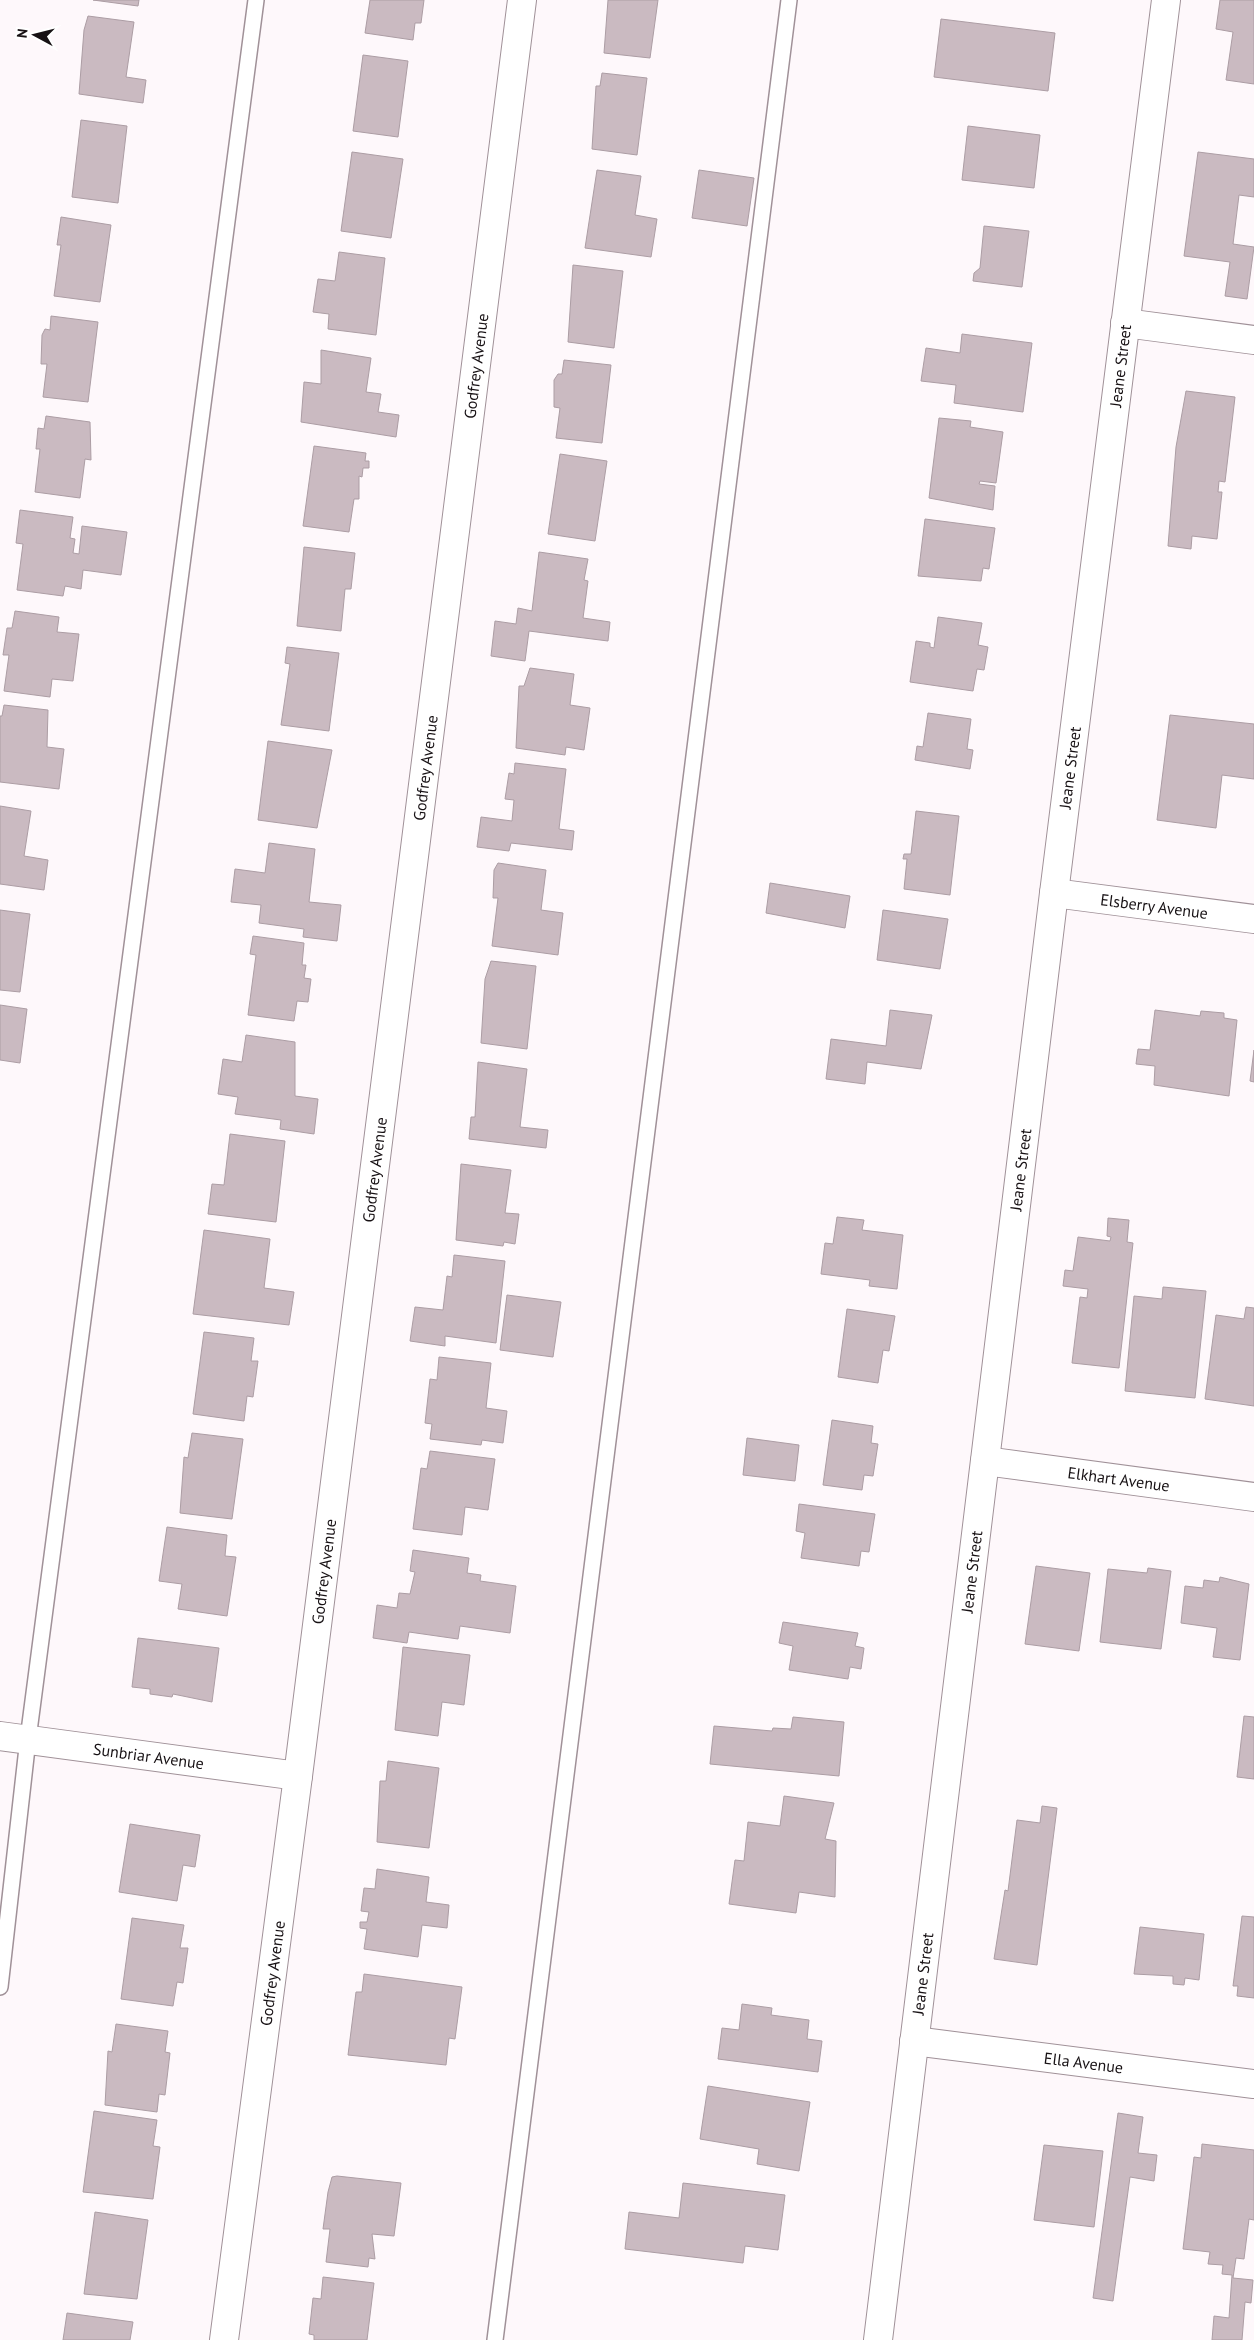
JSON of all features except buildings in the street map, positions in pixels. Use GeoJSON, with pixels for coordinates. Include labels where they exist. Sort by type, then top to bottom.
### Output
{"type":"FeatureCollection","features":[{"type":"Feature","properties":{"kind":"street","name":"Godfrey Avenue"},"geometry":{"type":"LineString","coordinates":[[224,2340],[298,1776],[522,0]]}},
{"type":"Feature","properties":{"kind":"street","name":"Jeane Street"},"geometry":{"type":"LineString","coordinates":[[878,2340],[1054,893],[1166,0]]}},
{"type":"Feature","properties":{"kind":"street"},"geometry":{"type":"LineString","coordinates":[[1125,323],[1254,340]]}},
{"type":"Feature","properties":{"kind":"street","name":"Elsberry Avenue"},"geometry":{"type":"LineString","coordinates":[[1054,893],[1254,919]]}},
{"type":"Feature","properties":{"kind":"street","name":"Elkhart Avenue"},"geometry":{"type":"LineString","coordinates":[[985,1461],[1254,1498]]}},
{"type":"Feature","properties":{"kind":"street","name":"Sunbriar Avenue"},"geometry":{"type":"LineString","coordinates":[[0,1736],[298,1776]]}},
{"type":"Feature","properties":{"kind":"street","name":"Ella Avenue"},"geometry":{"type":"LineString","coordinates":[[914,2041],[1254,2084]]}},
{"type":"Feature","properties":{"kind":"lane"},"geometry":{"type":"LineString","coordinates":[[0,1987],[28,1740],[256,0]]}},
{"type":"Feature","properties":{"kind":"lane"},"geometry":{"type":"LineString","coordinates":[[495,2340],[789,0]]}}]}
